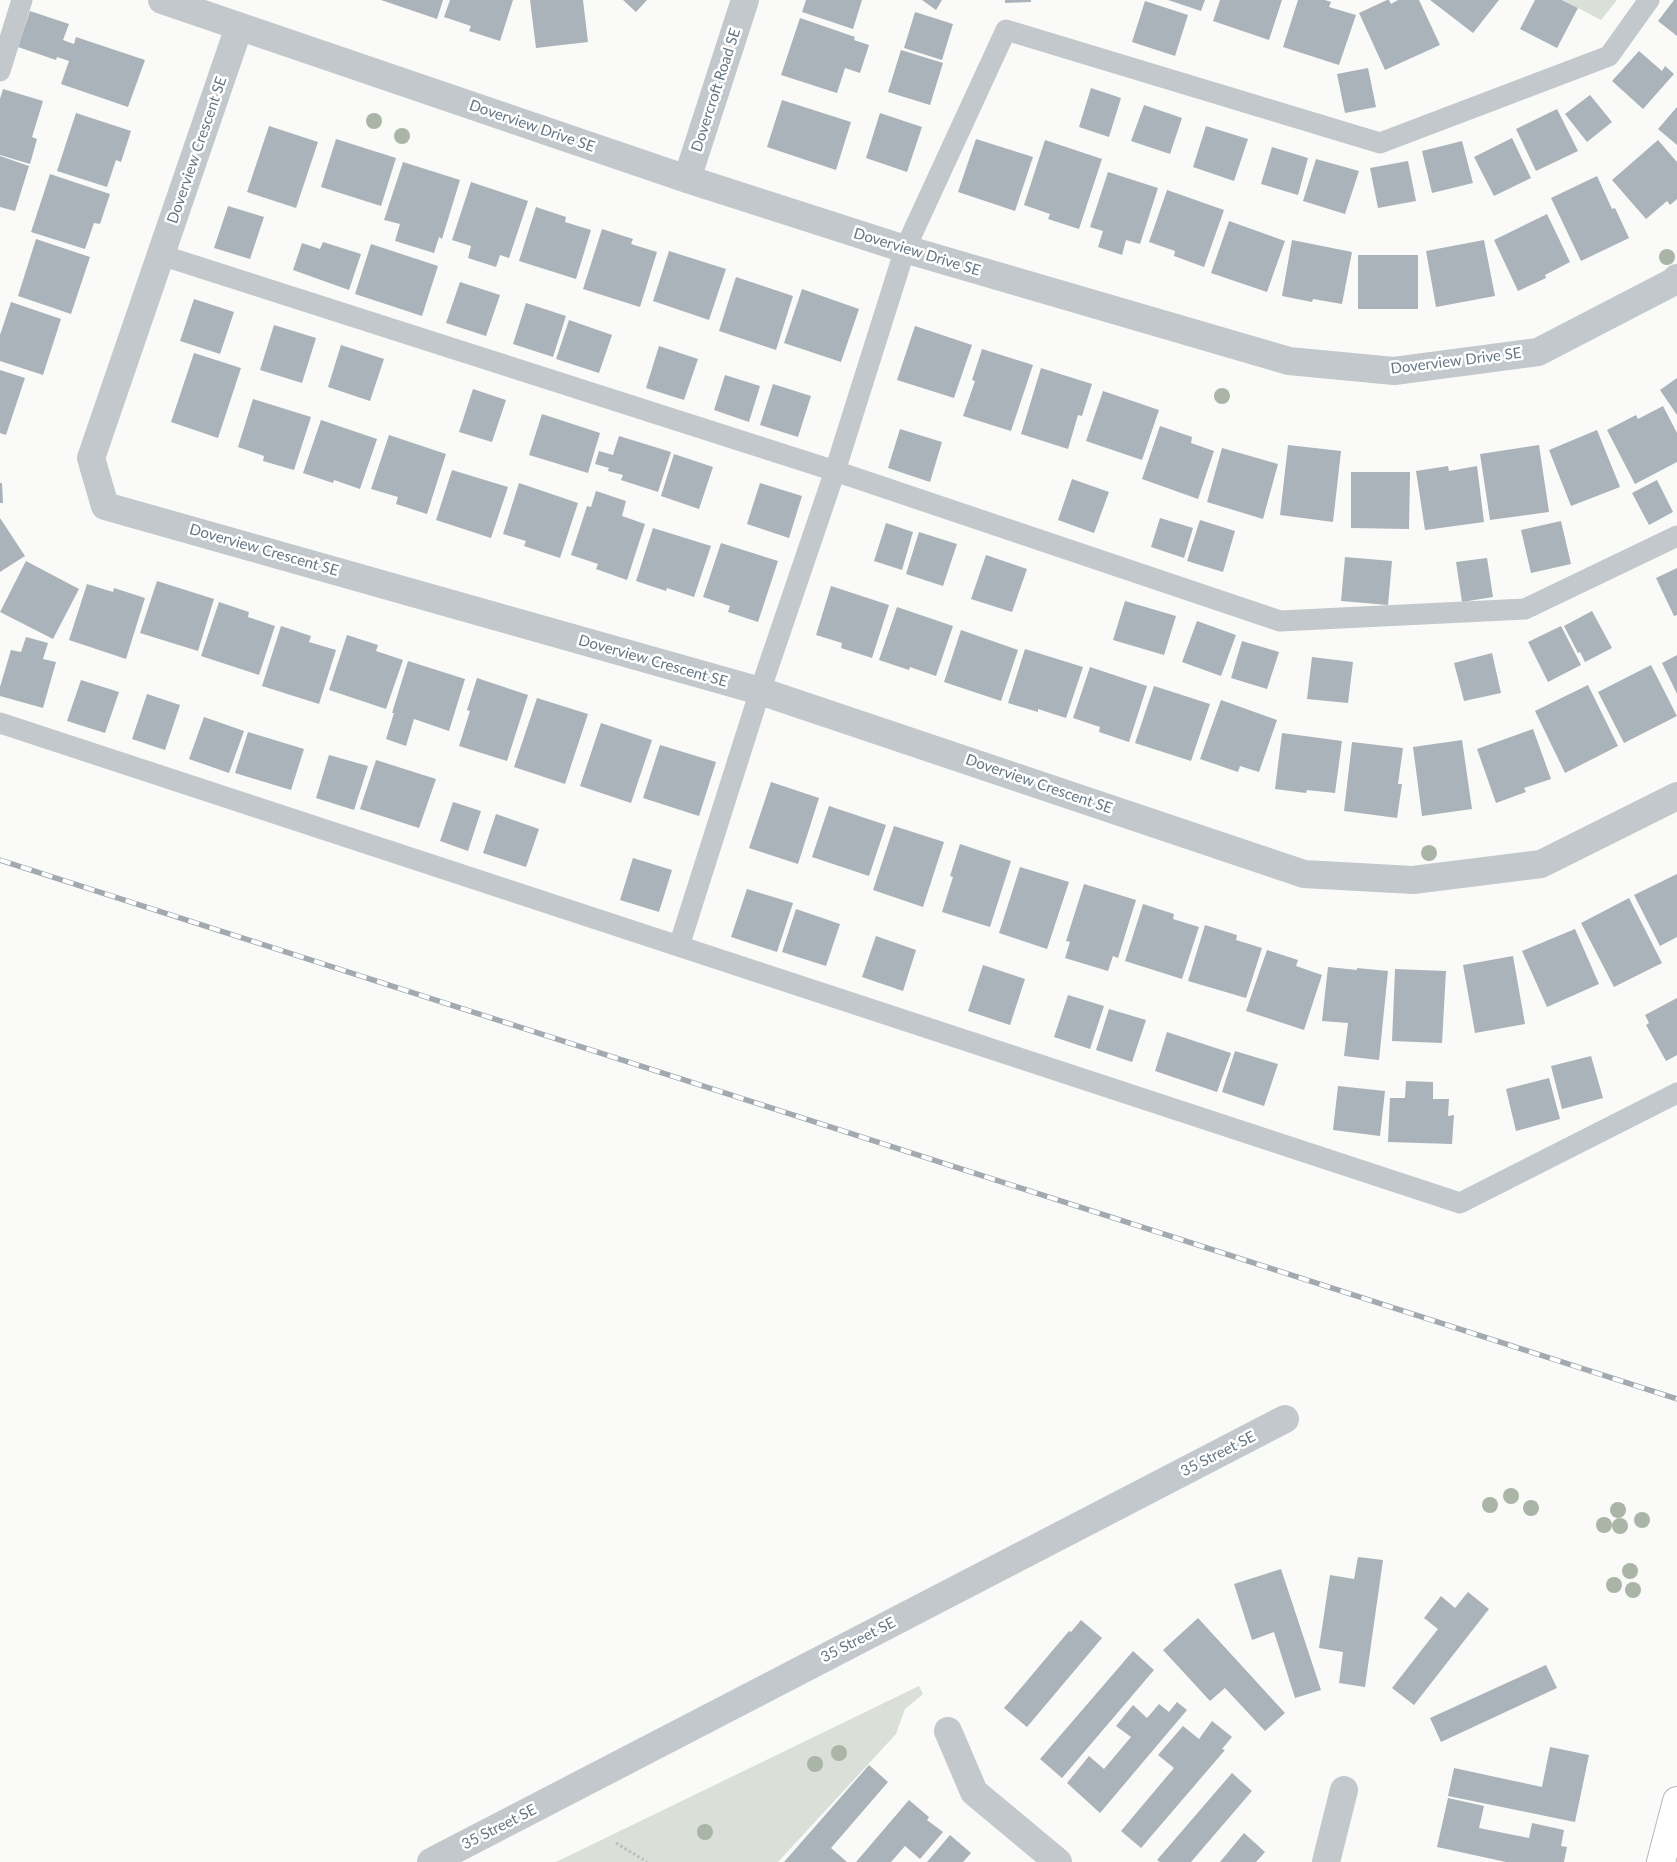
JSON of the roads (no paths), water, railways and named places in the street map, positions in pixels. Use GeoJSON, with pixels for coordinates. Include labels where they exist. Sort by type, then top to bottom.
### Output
{"type":"FeatureCollection","features":[{"type":"Feature","properties":{"kind":"main road"},"geometry":{"type":"LineString","coordinates":[[1661,1862],[1677,1801]]}},
{"type":"Feature","properties":{"kind":"street","name":"Doverview Drive SE"},"geometry":{"type":"LineString","coordinates":[[162,0],[687,179],[905,249],[1289,361],[1394,370],[1538,352],[1673,282],[1677,278]]}},
{"type":"Feature","properties":{"kind":"street","name":"Dovercroft Road SE"},"geometry":{"type":"LineString","coordinates":[[687,179],[745,0]]}},
{"type":"Feature","properties":{"kind":"street","name":"Doverview Crescent SE"},"geometry":{"type":"LineString","coordinates":[[239,27],[91,458],[105,506],[760,691],[1304,874],[1414,880],[1541,864],[1677,796]]}},
{"type":"Feature","properties":{"kind":"street","name":"35 Street SE"},"geometry":{"type":"LineString","coordinates":[[431,1862],[1285,1419]]}},
{"type":"Feature","properties":{"kind":"street"},"geometry":{"type":"LineString","coordinates":[[948,1731],[974,1792],[1058,1862]]}},
{"type":"Feature","properties":{"kind":"street"},"geometry":{"type":"LineString","coordinates":[[1326,1862],[1344,1790]]}},
{"type":"Feature","properties":{"kind":"lane"},"geometry":{"type":"LineString","coordinates":[[0,71],[22,0]]}},
{"type":"Feature","properties":{"kind":"lane"},"geometry":{"type":"LineString","coordinates":[[679,946],[760,691],[835,471],[905,249],[1006,30],[1380,143],[1609,56],[1649,0]]}},
{"type":"Feature","properties":{"kind":"lane"},"geometry":{"type":"LineString","coordinates":[[161,254],[835,471],[1280,621],[1525,609],[1677,536]]}},
{"type":"Feature","properties":{"kind":"lane"},"geometry":{"type":"LineString","coordinates":[[0,723],[1460,1203],[1677,1093]]}},
{"type":"Feature","properties":{"kind":"railway"},"geometry":{"type":"LineString","coordinates":[[0,860],[1677,1399]]}}]}
